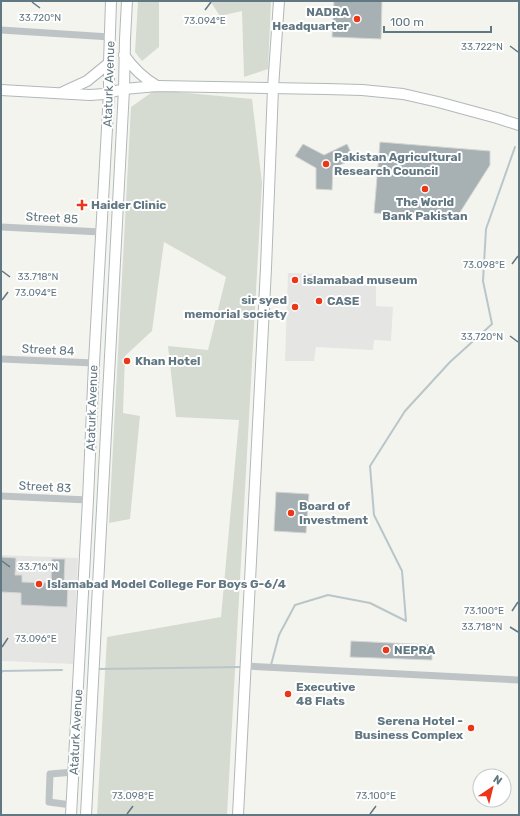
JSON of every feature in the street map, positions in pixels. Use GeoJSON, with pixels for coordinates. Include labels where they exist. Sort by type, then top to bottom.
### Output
{"type":"FeatureCollection","features":[{"type":"Feature","properties":{"kind":"street","name":"Ataturk Avenue"},"geometry":{"type":"LineString","coordinates":[[71,810],[101,232],[110,92],[109,63],[112,1]]}},
{"type":"Feature","properties":{"kind":"street","name":"Ataturk Avenue"},"geometry":{"type":"LineString","coordinates":[[86,815],[124,88],[127,1]]}},
{"type":"Feature","properties":{"kind":"street"},"geometry":{"type":"LineString","coordinates":[[238,815],[266,268],[273,88],[279,1]]}},
{"type":"Feature","properties":{"kind":"street"},"geometry":{"type":"LineString","coordinates":[[1,30],[110,37]]}},
{"type":"Feature","properties":{"kind":"street"},"geometry":{"type":"LineString","coordinates":[[124,55],[138,73],[157,86]]}},
{"type":"Feature","properties":{"kind":"street"},"geometry":{"type":"LineString","coordinates":[[59,93],[87,81],[109,63]]}},
{"type":"Feature","properties":{"kind":"street"},"geometry":{"type":"LineString","coordinates":[[1,90],[90,95],[104,94],[124,88],[157,86],[362,90],[403,94],[438,102],[519,125]]}},
{"type":"Feature","properties":{"kind":"street","name":"Street 85"},"geometry":{"type":"LineString","coordinates":[[1,227],[101,232]]}},
{"type":"Feature","properties":{"kind":"street","name":"Street 84"},"geometry":{"type":"LineString","coordinates":[[1,359],[94,363]]}},
{"type":"Feature","properties":{"kind":"street","name":"Street 83"},"geometry":{"type":"LineString","coordinates":[[1,496],[88,500]]}},
{"type":"Feature","properties":{"kind":"street"},"geometry":{"type":"LineString","coordinates":[[86,532],[101,532]]}},
{"type":"Feature","properties":{"kind":"street"},"geometry":{"type":"LineString","coordinates":[[246,666],[519,680]]}},
{"type":"Feature","properties":{"kind":"street"},"geometry":{"type":"LineString","coordinates":[[71,810],[49,802],[50,774],[74,772]]}},
{"type":"Feature","properties":{"kind":"shaded area"},"geometry":{"type":"Polygon","coordinates":[[[138,1],[159,1],[159,47],[142,61],[135,52],[138,1]]]}},
{"type":"Feature","properties":{"kind":"shaded area"},"geometry":{"type":"Polygon","coordinates":[[[210,1],[271,1],[268,69],[244,77],[242,11],[220,16],[210,1]]]}},
{"type":"Feature","properties":{"kind":"shaded area"},"geometry":{"type":"Polygon","coordinates":[[[155,90],[252,99],[262,183],[227,815],[97,815],[107,637],[221,617],[239,420],[176,417],[168,346],[208,350],[226,277],[164,242],[152,331],[125,356],[123,413],[140,416],[130,519],[109,523],[131,107],[155,90]]]}},
{"type":"Feature","properties":{"kind":"shaded area"},"geometry":{"type":"Polygon","coordinates":[[[288,273],[318,274],[318,282],[376,285],[376,306],[393,307],[391,341],[374,340],[373,350],[316,347],[314,361],[285,361],[288,273]]]}},
{"type":"Feature","properties":{"kind":"shaded area","name":"Islamabad Model College For Boys G-6/4"},"geometry":{"type":"Polygon","coordinates":[[[1,555],[78,558],[73,664],[1,661],[1,555]]]}},
{"type":"Feature","properties":{"kind":"building","name":"NADRA Headquarter"},"geometry":{"type":"Polygon","coordinates":[[[334,1],[382,1],[381,39],[332,37],[334,1]]]}},
{"type":"Feature","properties":{"kind":"building","name":"The World Bank Pakistan"},"geometry":{"type":"Polygon","coordinates":[[[380,142],[490,151],[490,165],[457,217],[374,213],[380,142]]]}},
{"type":"Feature","properties":{"kind":"building","name":"Pakistan Agricultural Research Council"},"geometry":{"type":"Polygon","coordinates":[[[303,144],[324,155],[347,144],[354,159],[333,168],[332,190],[316,189],[316,168],[295,156],[303,144]]]}},
{"type":"Feature","properties":{"kind":"building","name":"Board of Investment"},"geometry":{"type":"Polygon","coordinates":[[[276,492],[309,494],[306,533],[274,531],[276,492]]]}},
{"type":"Feature","properties":{"kind":"building","name":"Islamabad Model College For Boys G-6/4"},"geometry":{"type":"Polygon","coordinates":[[[1,557],[16,558],[15,575],[22,575],[22,582],[51,583],[52,559],[65,559],[64,582],[68,583],[67,607],[21,605],[21,593],[1,592],[1,557]]]}},
{"type":"Feature","properties":{"kind":"building"},"geometry":{"type":"Polygon","coordinates":[[[351,641],[432,645],[432,660],[350,657],[351,641]]]}},
{"type":"Feature","properties":{"kind":"waterway"},"geometry":{"type":"LineString","coordinates":[[271,665],[279,635],[295,605],[328,595],[370,603],[406,621],[402,571],[374,515],[370,466],[405,411],[450,362],[492,324],[483,281],[486,229],[515,147]]}},
{"type":"Feature","properties":{"kind":"waterway"},"geometry":{"type":"LineString","coordinates":[[97,669],[242,667]]}},
{"type":"Feature","properties":{"kind":"waterway"},"geometry":{"type":"LineString","coordinates":[[1,674],[2,671],[62,670]]}},
{"type":"Feature","properties":{"kind":"place","name":"NADRA Headquarter"},"geometry":{"type":"Point","coordinates":[357,19]}},
{"type":"Feature","properties":{"kind":"place","name":"Pakistan Agricultural Research Council"},"geometry":{"type":"Point","coordinates":[326,164]}},
{"type":"Feature","properties":{"kind":"place","name":"The World Bank Pakistan"},"geometry":{"type":"Point","coordinates":[425,189]}},
{"type":"Feature","properties":{"kind":"place","name":"Haider Clinic"},"geometry":{"type":"Point","coordinates":[82,205]}},
{"type":"Feature","properties":{"kind":"place","name":"islamabad museum"},"geometry":{"type":"Point","coordinates":[295,280]}},
{"type":"Feature","properties":{"kind":"place","name":"CASE"},"geometry":{"type":"Point","coordinates":[319,301]}},
{"type":"Feature","properties":{"kind":"place","name":"sir syed memorial society"},"geometry":{"type":"Point","coordinates":[295,307]}},
{"type":"Feature","properties":{"kind":"place","name":"Khan Hotel"},"geometry":{"type":"Point","coordinates":[127,361]}},
{"type":"Feature","properties":{"kind":"place","name":"Board of Investment"},"geometry":{"type":"Point","coordinates":[291,513]}},
{"type":"Feature","properties":{"kind":"place","name":"Islamabad Model College For Boys G-6/4"},"geometry":{"type":"Point","coordinates":[39,584]}},
{"type":"Feature","properties":{"kind":"place","name":"NEPRA"},"geometry":{"type":"Point","coordinates":[386,650]}},
{"type":"Feature","properties":{"kind":"place","name":"Executive 48 Flats"},"geometry":{"type":"Point","coordinates":[288,694]}},
{"type":"Feature","properties":{"kind":"place","name":"Serena Hotel - Business Complex"},"geometry":{"type":"Point","coordinates":[471,728]}}]}
